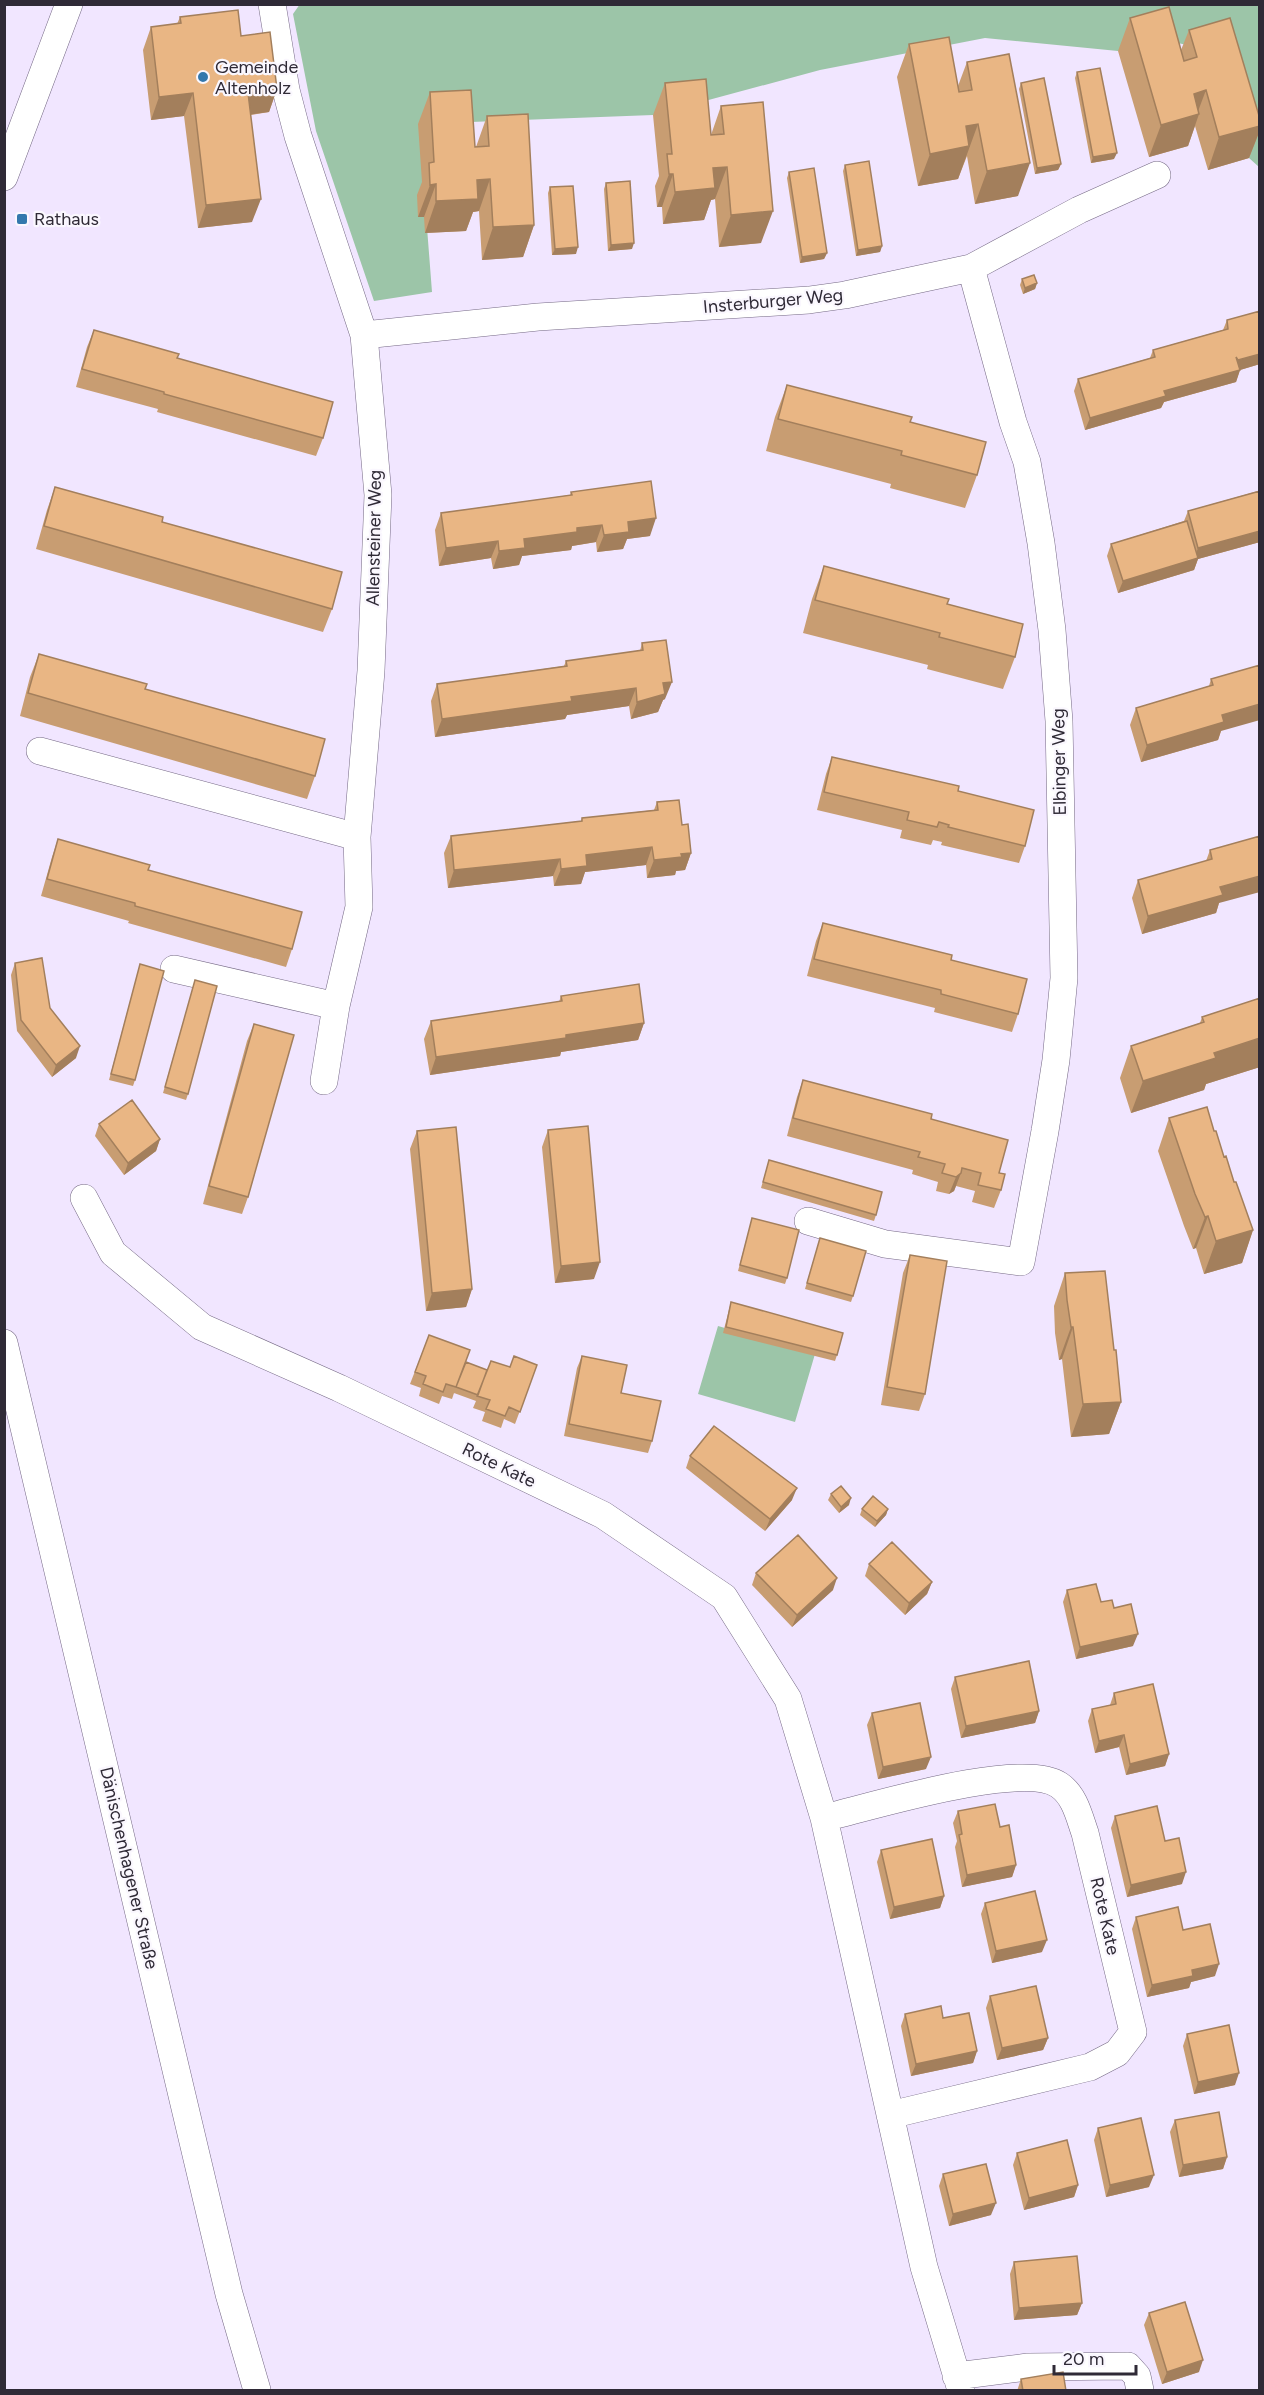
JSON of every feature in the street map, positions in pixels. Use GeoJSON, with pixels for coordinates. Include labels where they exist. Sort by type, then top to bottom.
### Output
{"type":"FeatureCollection","features":[{"type":"Feature","properties":{"kind":"street"},"geometry":{"type":"LineString","coordinates":[[4,177],[69,4]]}},
{"type":"Feature","properties":{"kind":"street","name":"Allensteiner Weg"},"geometry":{"type":"LineString","coordinates":[[272,4],[286,90],[298,136],[364,335],[378,495],[371,671],[357,837],[359,907],[336,1006],[324,1081]]}},
{"type":"Feature","properties":{"kind":"street","name":"Insterburger Weg"},"geometry":{"type":"LineString","coordinates":[[364,335],[538,317],[809,300],[845,295],[971,268],[1079,210],[1157,175]]}},
{"type":"Feature","properties":{"kind":"street","name":"Elbinger Weg"},"geometry":{"type":"LineString","coordinates":[[808,1221],[885,1244],[1021,1262],[1048,1111],[1064,978],[1059,721],[1052,630],[1043,554],[1027,462],[1013,422],[971,268]]}},
{"type":"Feature","properties":{"kind":"street"},"geometry":{"type":"LineString","coordinates":[[40,751],[357,837]]}},
{"type":"Feature","properties":{"kind":"street"},"geometry":{"type":"LineString","coordinates":[[174,969],[336,1006]]}},
{"type":"Feature","properties":{"kind":"street","name":"Rote Kate"},"geometry":{"type":"LineString","coordinates":[[84,1198],[114,1253],[202,1327],[339,1388],[603,1515],[724,1597],[788,1699],[824,1818],[924,2267],[959,2383],[1028,2367],[1128,2367],[1137,2376],[1140,2391]]}},
{"type":"Feature","properties":{"kind":"street","name":"Dänischenhagener Straße"},"geometry":{"type":"LineString","coordinates":[[4,1343],[229,2294],[257,2391]]}},
{"type":"Feature","properties":{"kind":"street","name":"Rote Kate"},"geometry":{"type":"LineString","coordinates":[[824,1818],[984,1779],[1028,1776],[1058,1784],[1074,1802],[1085,1833],[1133,2032],[1117,2053],[1090,2067],[890,2115]]}},
{"type":"Feature","properties":{"kind":"green space"},"geometry":{"type":"Polygon","coordinates":[[[300,4],[1259,5],[1259,167],[1249,158],[1218,51],[1157,39],[1118,51],[985,38],[820,70],[653,115],[419,124],[432,292],[374,301],[316,131],[293,14],[300,4]]]}},
{"type":"Feature","properties":{"kind":"green space"},"geometry":{"type":"Polygon","coordinates":[[[718,1326],[815,1354],[795,1422],[698,1394],[718,1326]]]}},
{"type":"Feature","properties":{"kind":"building"},"geometry":{"type":"Polygon","coordinates":[[[1169,7],[1184,61],[1197,57],[1189,30],[1230,18],[1260,119],[1260,126],[1219,137],[1206,90],[1194,94],[1199,114],[1161,125],[1130,18],[1169,7]]]}},
{"type":"Feature","properties":{"kind":"building"},"geometry":{"type":"Polygon","coordinates":[[[238,10],[241,36],[270,32],[277,89],[248,93],[261,199],[206,205],[193,93],[159,97],[151,27],[181,23],[180,17],[238,10]]]}},
{"type":"Feature","properties":{"kind":"building"},"geometry":{"type":"Polygon","coordinates":[[[949,37],[959,92],[972,90],[967,62],[1009,54],[1030,163],[987,171],[978,124],[966,126],[969,146],[930,154],[909,44],[949,37]]]}},
{"type":"Feature","properties":{"kind":"building"},"geometry":{"type":"Polygon","coordinates":[[[1100,68],[1117,153],[1093,157],[1077,72],[1100,68]]]}},
{"type":"Feature","properties":{"kind":"building"},"geometry":{"type":"Polygon","coordinates":[[[1044,78],[1061,164],[1037,168],[1021,83],[1044,78]]]}},
{"type":"Feature","properties":{"kind":"building"},"geometry":{"type":"Polygon","coordinates":[[[706,79],[711,135],[724,134],[721,106],[763,102],[773,211],[731,215],[727,167],[713,168],[715,188],[675,192],[673,174],[669,174],[667,154],[672,154],[665,83],[706,79]]]}},
{"type":"Feature","properties":{"kind":"building"},"geometry":{"type":"Polygon","coordinates":[[[471,90],[475,147],[489,146],[487,116],[528,114],[534,225],[493,227],[490,179],[477,180],[478,199],[436,201],[436,184],[430,185],[429,163],[434,162],[430,92],[471,90]]]}},
{"type":"Feature","properties":{"kind":"building"},"geometry":{"type":"Polygon","coordinates":[[[869,161],[882,246],[858,250],[845,165],[869,161]]]}},
{"type":"Feature","properties":{"kind":"building"},"geometry":{"type":"Polygon","coordinates":[[[814,168],[827,253],[802,257],[789,172],[814,168]]]}},
{"type":"Feature","properties":{"kind":"building"},"geometry":{"type":"Polygon","coordinates":[[[630,181],[634,243],[611,245],[606,183],[630,181]]]}},
{"type":"Feature","properties":{"kind":"building"},"geometry":{"type":"Polygon","coordinates":[[[573,186],[578,247],[555,249],[550,187],[573,186]]]}},
{"type":"Feature","properties":{"kind":"building"},"geometry":{"type":"Polygon","coordinates":[[[1034,275],[1037,283],[1025,288],[1022,279],[1034,275]]]}},
{"type":"Feature","properties":{"kind":"building"},"geometry":{"type":"Polygon","coordinates":[[[1260,311],[1260,354],[1238,360],[1236,357],[1240,370],[1164,391],[1166,396],[1090,418],[1078,379],[1155,357],[1153,350],[1228,329],[1227,320],[1260,311]]]}},
{"type":"Feature","properties":{"kind":"building"},"geometry":{"type":"Polygon","coordinates":[[[94,330],[179,354],[177,358],[333,402],[323,438],[82,369],[94,330]]]}},
{"type":"Feature","properties":{"kind":"building"},"geometry":{"type":"Polygon","coordinates":[[[787,385],[912,417],[910,422],[986,442],[977,475],[901,455],[902,451],[778,419],[787,385]]]}},
{"type":"Feature","properties":{"kind":"building"},"geometry":{"type":"Polygon","coordinates":[[[651,481],[656,518],[628,522],[629,532],[604,535],[602,525],[577,528],[577,532],[524,539],[525,548],[499,551],[498,541],[446,548],[441,513],[572,495],[571,492],[651,481]]]}},
{"type":"Feature","properties":{"kind":"building"},"geometry":{"type":"Polygon","coordinates":[[[55,487],[163,517],[162,522],[342,572],[332,609],[44,526],[55,487]]]}},
{"type":"Feature","properties":{"kind":"building"},"geometry":{"type":"Polygon","coordinates":[[[1260,491],[1260,531],[1198,548],[1188,511],[1260,491]]]}},
{"type":"Feature","properties":{"kind":"building"},"geometry":{"type":"Polygon","coordinates":[[[1187,521],[1198,558],[1123,581],[1111,544],[1187,521]]]}},
{"type":"Feature","properties":{"kind":"building"},"geometry":{"type":"Polygon","coordinates":[[[824,566],[949,599],[947,604],[1023,624],[1015,657],[939,637],[940,633],[815,600],[824,566]]]}},
{"type":"Feature","properties":{"kind":"building"},"geometry":{"type":"Polygon","coordinates":[[[666,640],[672,682],[663,683],[665,694],[637,702],[636,688],[571,697],[572,701],[442,719],[437,684],[567,666],[566,661],[643,650],[642,643],[666,640]]]}},
{"type":"Feature","properties":{"kind":"building"},"geometry":{"type":"Polygon","coordinates":[[[39,654],[147,684],[145,689],[325,739],[315,776],[28,693],[39,654]]]}},
{"type":"Feature","properties":{"kind":"building"},"geometry":{"type":"Polygon","coordinates":[[[1260,665],[1260,704],[1222,715],[1224,722],[1147,745],[1136,708],[1213,685],[1211,679],[1260,665]]]}},
{"type":"Feature","properties":{"kind":"building"},"geometry":{"type":"Polygon","coordinates":[[[832,757],[959,786],[958,791],[1034,810],[1025,846],[948,827],[949,825],[939,822],[937,827],[907,820],[909,812],[824,792],[832,757]]]}},
{"type":"Feature","properties":{"kind":"building"},"geometry":{"type":"Polygon","coordinates":[[[679,800],[682,825],[688,824],[691,853],[681,854],[682,857],[654,860],[652,847],[586,855],[587,866],[561,869],[560,859],[454,870],[451,836],[658,810],[657,802],[679,800]]]}},
{"type":"Feature","properties":{"kind":"building"},"geometry":{"type":"Polygon","coordinates":[[[1260,836],[1260,876],[1220,887],[1223,895],[1148,916],[1138,880],[1212,859],[1210,850],[1260,836]]]}},
{"type":"Feature","properties":{"kind":"building"},"geometry":{"type":"Polygon","coordinates":[[[58,839],[150,865],[148,870],[302,912],[292,949],[47,879],[58,839]]]}},
{"type":"Feature","properties":{"kind":"building"},"geometry":{"type":"Polygon","coordinates":[[[823,923],[952,955],[951,960],[1027,979],[1018,1014],[941,994],[941,990],[814,959],[823,923]]]}},
{"type":"Feature","properties":{"kind":"building"},"geometry":{"type":"Polygon","coordinates":[[[42,958],[50,1008],[80,1046],[56,1065],[21,1020],[15,963],[42,958]]]}},
{"type":"Feature","properties":{"kind":"building"},"geometry":{"type":"Polygon","coordinates":[[[140,964],[164,971],[135,1080],[111,1074],[140,964]]]}},
{"type":"Feature","properties":{"kind":"building"},"geometry":{"type":"Polygon","coordinates":[[[195,980],[217,986],[188,1094],[165,1087],[195,980]]]}},
{"type":"Feature","properties":{"kind":"building"},"geometry":{"type":"Polygon","coordinates":[[[639,984],[644,1023],[566,1035],[566,1038],[436,1057],[431,1021],[562,1001],[561,996],[639,984]]]}},
{"type":"Feature","properties":{"kind":"building"},"geometry":{"type":"Polygon","coordinates":[[[1260,998],[1260,1038],[1214,1053],[1216,1058],[1143,1081],[1131,1046],[1204,1022],[1202,1017],[1260,998]]]}},
{"type":"Feature","properties":{"kind":"building"},"geometry":{"type":"Polygon","coordinates":[[[254,1024],[294,1035],[248,1197],[209,1186],[254,1024]]]}},
{"type":"Feature","properties":{"kind":"building"},"geometry":{"type":"Polygon","coordinates":[[[803,1080],[932,1114],[931,1119],[1008,1140],[999,1173],[1005,1174],[1001,1190],[978,1185],[981,1173],[962,1168],[961,1173],[956,1177],[942,1173],[945,1164],[918,1157],[920,1152],[793,1118],[803,1080]]]}},
{"type":"Feature","properties":{"kind":"building"},"geometry":{"type":"Polygon","coordinates":[[[132,1100],[160,1139],[128,1163],[99,1124],[132,1100]]]}},
{"type":"Feature","properties":{"kind":"building"},"geometry":{"type":"Polygon","coordinates":[[[1207,1107],[1214,1131],[1216,1131],[1224,1157],[1226,1156],[1253,1230],[1216,1241],[1208,1216],[1205,1217],[1195,1194],[1169,1118],[1207,1107]]]}},
{"type":"Feature","properties":{"kind":"building"},"geometry":{"type":"Polygon","coordinates":[[[588,1126],[600,1262],[561,1266],[548,1130],[588,1126]]]}},
{"type":"Feature","properties":{"kind":"building"},"geometry":{"type":"Polygon","coordinates":[[[456,1127],[472,1289],[432,1293],[417,1131],[456,1127]]]}},
{"type":"Feature","properties":{"kind":"building"},"geometry":{"type":"Polygon","coordinates":[[[769,1160],[882,1192],[876,1215],[763,1182],[769,1160]]]}},
{"type":"Feature","properties":{"kind":"building"},"geometry":{"type":"Polygon","coordinates":[[[752,1218],[799,1230],[787,1278],[740,1265],[752,1218]]]}},
{"type":"Feature","properties":{"kind":"building"},"geometry":{"type":"Polygon","coordinates":[[[820,1238],[866,1251],[853,1296],[807,1283],[820,1238]]]}},
{"type":"Feature","properties":{"kind":"building"},"geometry":{"type":"Polygon","coordinates":[[[910,1255],[947,1261],[925,1394],[887,1387],[910,1255]]]}},
{"type":"Feature","properties":{"kind":"building"},"geometry":{"type":"Polygon","coordinates":[[[1105,1271],[1121,1402],[1083,1404],[1065,1273],[1105,1271]]]}},
{"type":"Feature","properties":{"kind":"building"},"geometry":{"type":"Polygon","coordinates":[[[731,1302],[843,1333],[837,1355],[726,1327],[731,1302]]]}},
{"type":"Feature","properties":{"kind":"building"},"geometry":{"type":"Polygon","coordinates":[[[429,1335],[470,1350],[456,1387],[446,1384],[443,1392],[423,1384],[426,1376],[415,1372],[429,1335]]]}},
{"type":"Feature","properties":{"kind":"building"},"geometry":{"type":"Polygon","coordinates":[[[514,1356],[537,1365],[520,1412],[509,1407],[505,1416],[486,1409],[490,1400],[477,1396],[491,1361],[510,1367],[514,1356]]]}},
{"type":"Feature","properties":{"kind":"building"},"geometry":{"type":"Polygon","coordinates":[[[582,1356],[627,1365],[621,1393],[661,1401],[652,1441],[569,1424],[582,1356]]]}},
{"type":"Feature","properties":{"kind":"building"},"geometry":{"type":"Polygon","coordinates":[[[466,1362],[487,1370],[478,1395],[456,1387],[466,1362]]]}},
{"type":"Feature","properties":{"kind":"building"},"geometry":{"type":"Polygon","coordinates":[[[714,1426],[797,1488],[770,1519],[690,1456],[714,1426]]]}},
{"type":"Feature","properties":{"kind":"building"},"geometry":{"type":"Polygon","coordinates":[[[841,1486],[851,1498],[841,1507],[831,1494],[841,1486]]]}},
{"type":"Feature","properties":{"kind":"building"},"geometry":{"type":"Polygon","coordinates":[[[873,1496],[888,1509],[877,1521],[862,1509],[873,1496]]]}},
{"type":"Feature","properties":{"kind":"building"},"geometry":{"type":"Polygon","coordinates":[[[798,1535],[837,1578],[797,1615],[756,1573],[798,1535]]]}},
{"type":"Feature","properties":{"kind":"building"},"geometry":{"type":"Polygon","coordinates":[[[892,1542],[932,1582],[909,1603],[869,1564],[892,1542]]]}},
{"type":"Feature","properties":{"kind":"building"},"geometry":{"type":"Polygon","coordinates":[[[1096,1584],[1101,1602],[1112,1600],[1114,1608],[1131,1604],[1138,1634],[1080,1647],[1067,1590],[1096,1584]]]}},
{"type":"Feature","properties":{"kind":"building"},"geometry":{"type":"Polygon","coordinates":[[[1029,1661],[1039,1711],[966,1726],[955,1677],[1029,1661]]]}},
{"type":"Feature","properties":{"kind":"building"},"geometry":{"type":"Polygon","coordinates":[[[1153,1684],[1169,1754],[1130,1764],[1124,1735],[1099,1741],[1092,1709],[1116,1704],[1114,1693],[1153,1684]]]}},
{"type":"Feature","properties":{"kind":"building"},"geometry":{"type":"Polygon","coordinates":[[[920,1703],[931,1757],[883,1767],[872,1713],[920,1703]]]}},
{"type":"Feature","properties":{"kind":"building"},"geometry":{"type":"Polygon","coordinates":[[[995,1804],[1000,1827],[1009,1825],[1016,1865],[967,1875],[959,1835],[962,1834],[958,1811],[995,1804]]]}},
{"type":"Feature","properties":{"kind":"building"},"geometry":{"type":"Polygon","coordinates":[[[1157,1806],[1165,1841],[1179,1838],[1186,1872],[1131,1885],[1115,1816],[1157,1806]]]}},
{"type":"Feature","properties":{"kind":"building"},"geometry":{"type":"Polygon","coordinates":[[[932,1839],[944,1896],[894,1907],[881,1850],[932,1839]]]}},
{"type":"Feature","properties":{"kind":"building"},"geometry":{"type":"Polygon","coordinates":[[[1035,1891],[1047,1940],[996,1951],[985,1903],[1035,1891]]]}},
{"type":"Feature","properties":{"kind":"building"},"geometry":{"type":"Polygon","coordinates":[[[1178,1907],[1183,1930],[1210,1924],[1219,1964],[1192,1970],[1193,1976],[1152,1985],[1136,1917],[1178,1907]]]}},
{"type":"Feature","properties":{"kind":"building"},"geometry":{"type":"Polygon","coordinates":[[[1036,1986],[1048,2038],[1002,2048],[990,1996],[1036,1986]]]}},
{"type":"Feature","properties":{"kind":"building"},"geometry":{"type":"Polygon","coordinates":[[[941,2006],[943,2018],[969,2013],[977,2051],[916,2064],[905,2014],[941,2006]]]}},
{"type":"Feature","properties":{"kind":"building"},"geometry":{"type":"Polygon","coordinates":[[[1229,2025],[1239,2073],[1198,2082],[1187,2034],[1229,2025]]]}},
{"type":"Feature","properties":{"kind":"building"},"geometry":{"type":"Polygon","coordinates":[[[1219,2112],[1227,2157],[1183,2165],[1175,2120],[1219,2112]]]}},
{"type":"Feature","properties":{"kind":"building"},"geometry":{"type":"Polygon","coordinates":[[[1141,2118],[1154,2175],[1110,2185],[1098,2128],[1141,2118]]]}},
{"type":"Feature","properties":{"kind":"building"},"geometry":{"type":"Polygon","coordinates":[[[1067,2140],[1078,2185],[1029,2198],[1017,2153],[1067,2140]]]}},
{"type":"Feature","properties":{"kind":"building"},"geometry":{"type":"Polygon","coordinates":[[[986,2164],[996,2203],[953,2214],[943,2174],[986,2164]]]}},
{"type":"Feature","properties":{"kind":"building"},"geometry":{"type":"Polygon","coordinates":[[[1077,2256],[1082,2303],[1019,2308],[1014,2262],[1077,2256]]]}},
{"type":"Feature","properties":{"kind":"building"},"geometry":{"type":"Polygon","coordinates":[[[1185,2302],[1203,2360],[1167,2372],[1149,2313],[1185,2302]]]}},
{"type":"Feature","properties":{"kind":"building"},"geometry":{"type":"Polygon","coordinates":[[[1063,2372],[1066,2391],[1023,2391],[1021,2379],[1063,2372]]]}},
{"type":"Feature","properties":{"kind":"place","name":"Gemeinde Altenholz"},"geometry":{"type":"Point","coordinates":[203,77]}},
{"type":"Feature","properties":{"kind":"place","name":"Rathaus"},"geometry":{"type":"Point","coordinates":[22,219]}}]}
